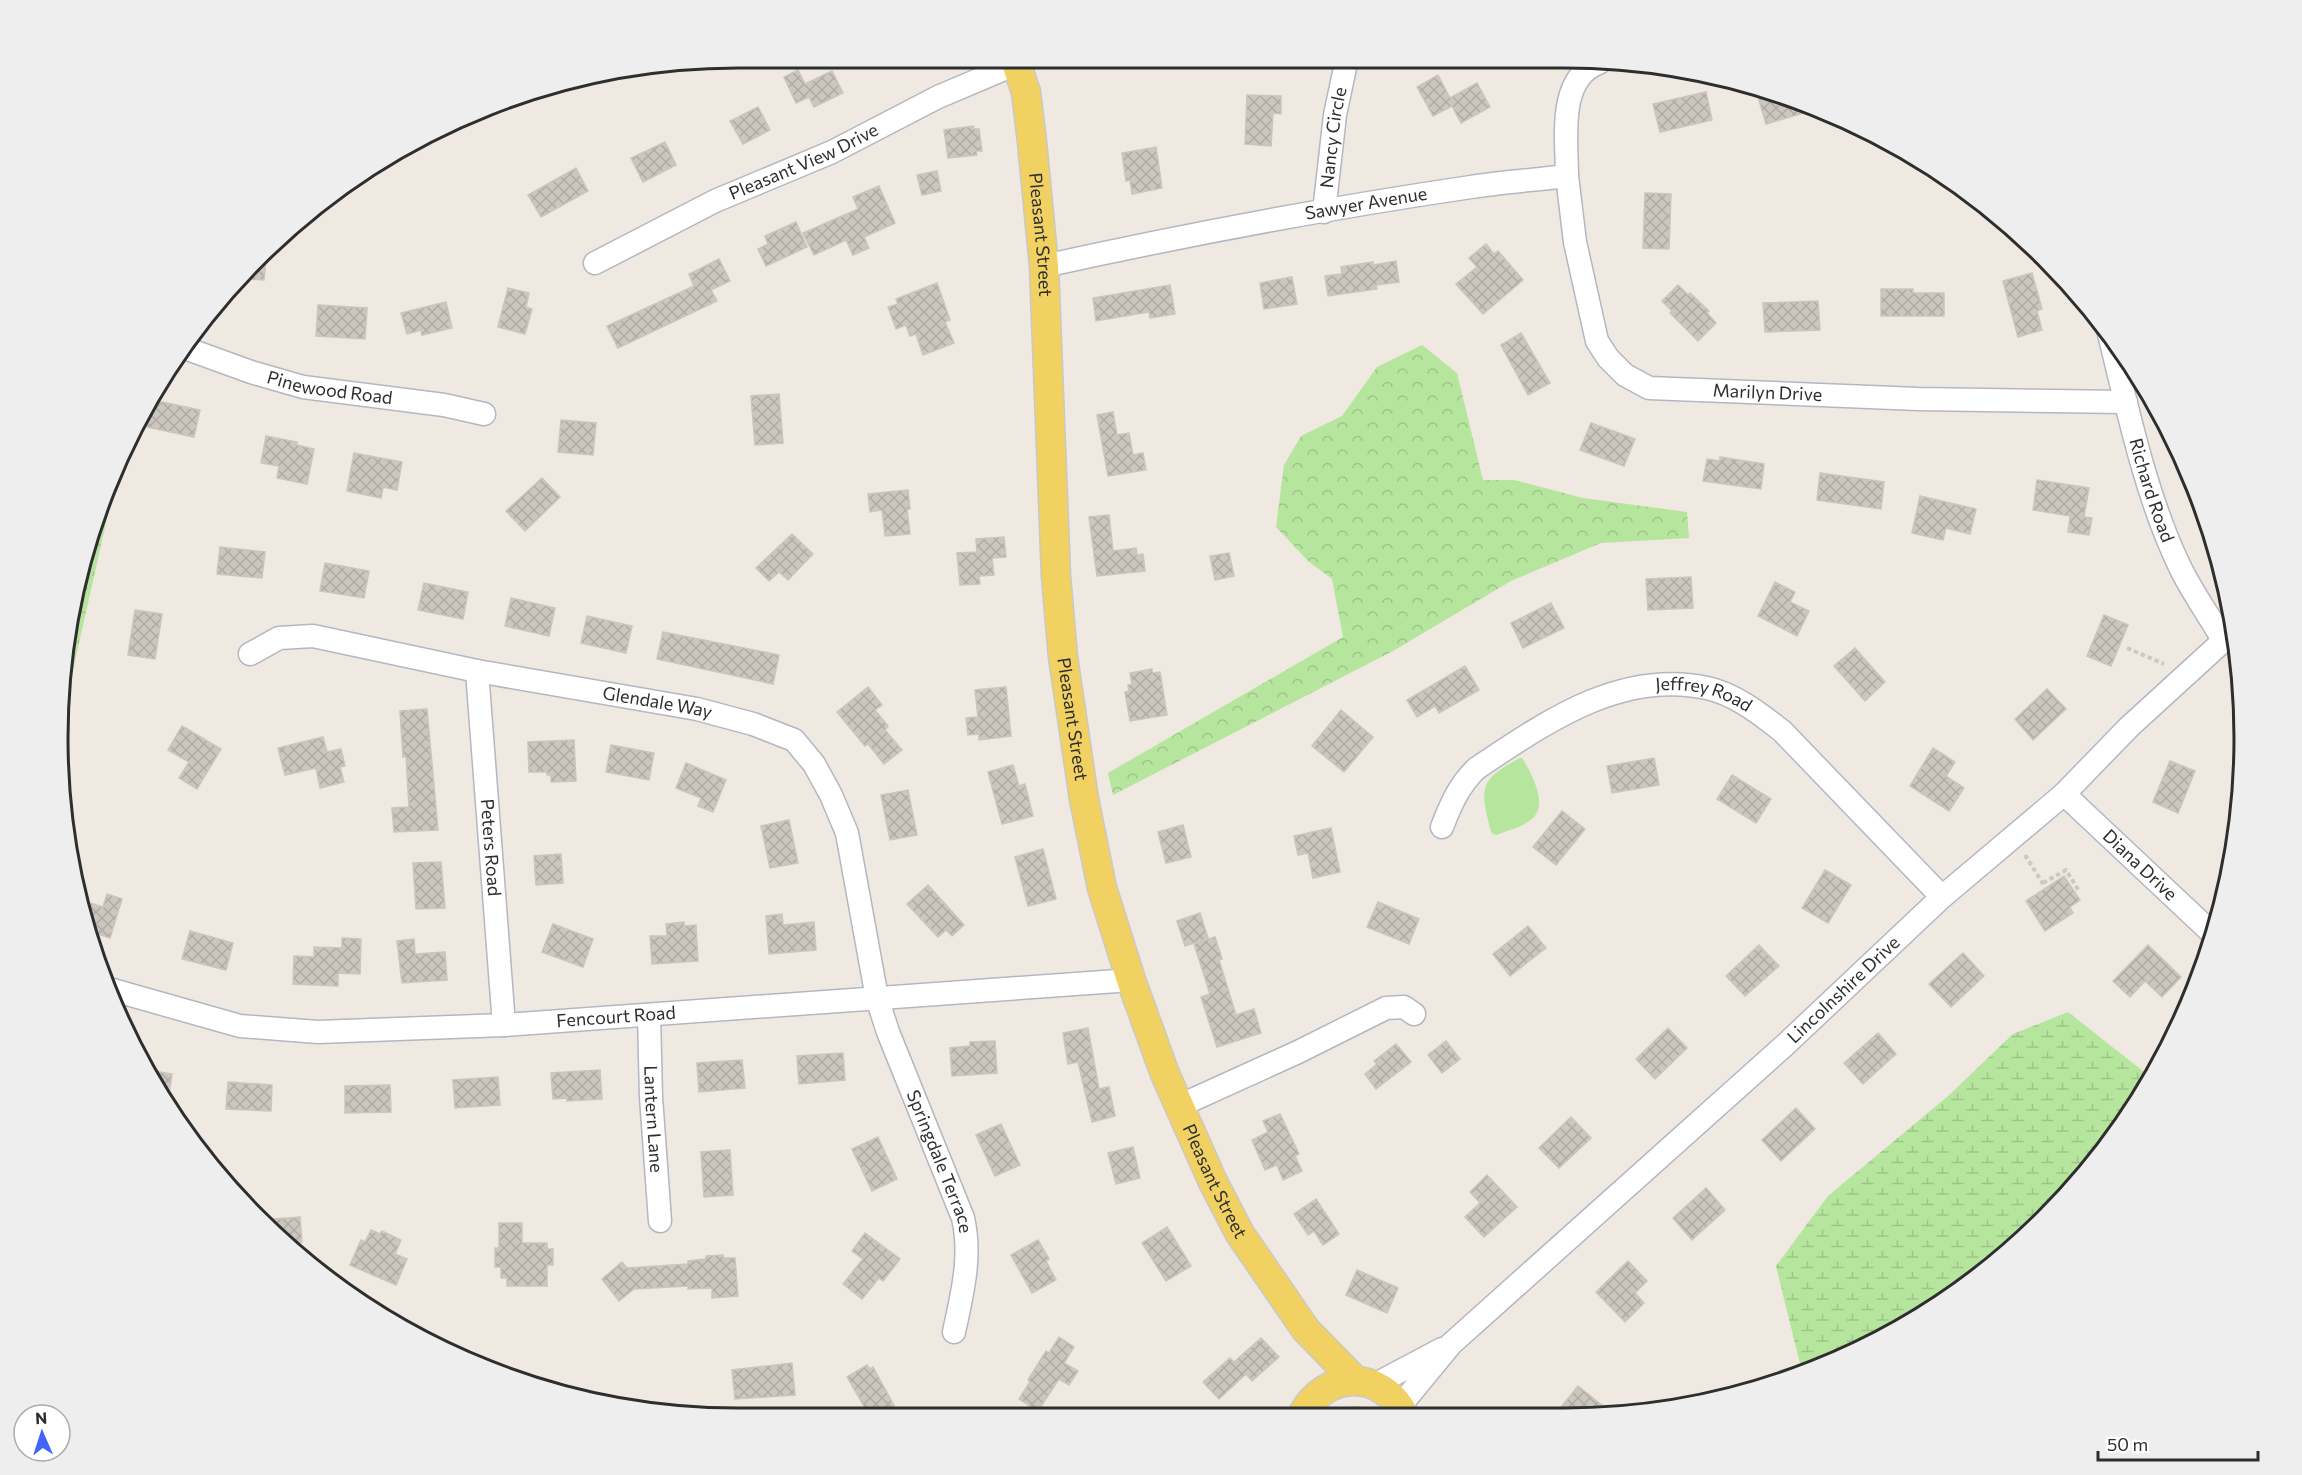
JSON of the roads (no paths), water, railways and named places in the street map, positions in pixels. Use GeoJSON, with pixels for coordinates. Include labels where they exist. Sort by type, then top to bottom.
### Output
{"type":"FeatureCollection","features":[{"type":"Feature","properties":{"kind":"main road","name":"Pleasant Street"},"geometry":{"type":"LineString","coordinates":[[1018,68],[1026,92],[1044,266],[1056,576],[1068,697],[1084,799],[1102,888],[1131,980],[1165,1074],[1213,1182],[1240,1234],[1306,1330],[1365,1383],[1391,1396],[1401,1408]]}},
{"type":"Feature","properties":{"kind":"main road","name":"Pleasant Street"},"geometry":{"type":"LineString","coordinates":[[1306,1330],[1315,1364],[1306,1408]]}},
{"type":"Feature","properties":{"kind":"main road"},"geometry":{"type":"LineString","coordinates":[[1308,1408],[1329,1386],[1365,1383]]}},
{"type":"Feature","properties":{"kind":"street","name":"Pleasant View Drive"},"geometry":{"type":"LineString","coordinates":[[595,263],[715,201],[832,152],[938,97],[1005,68]]}},
{"type":"Feature","properties":{"kind":"street","name":"Nancy Circle"},"geometry":{"type":"LineString","coordinates":[[1324,212],[1335,115],[1345,68]]}},
{"type":"Feature","properties":{"kind":"street"},"geometry":{"type":"LineString","coordinates":[[1567,176],[1568,99],[1575,81],[1587,69]]}},
{"type":"Feature","properties":{"kind":"street","name":"Sawyer Avenue"},"geometry":{"type":"LineString","coordinates":[[1044,266],[1150,243],[1471,186],[1567,176]]}},
{"type":"Feature","properties":{"kind":"street","name":"Marilyn Drive"},"geometry":{"type":"LineString","coordinates":[[1567,176],[1575,242],[1596,341],[1608,358],[1625,375],[1649,388],[1908,398],[2126,402]]}},
{"type":"Feature","properties":{"kind":"street","name":"Pinewood Road"},"geometry":{"type":"LineString","coordinates":[[191,350],[251,372],[303,387],[444,405],[484,414]]}},
{"type":"Feature","properties":{"kind":"street","name":"Richard Road"},"geometry":{"type":"LineString","coordinates":[[2114,354],[2158,515],[2176,559],[2226,634]]}},
{"type":"Feature","properties":{"kind":"street","name":"Glendale Way"},"geometry":{"type":"LineString","coordinates":[[250,654],[279,638],[313,636],[477,671],[697,709],[753,724],[794,740],[814,764],[847,833],[877,998]]}},
{"type":"Feature","properties":{"kind":"street","name":"Lincolnshire Drive"},"geometry":{"type":"LineString","coordinates":[[1405,1408],[1451,1344],[1785,1045],[1942,897],[2064,794],[2129,727],[2227,637]]}},
{"type":"Feature","properties":{"kind":"street","name":"Peters Road"},"geometry":{"type":"LineString","coordinates":[[477,671],[504,1025]]}},
{"type":"Feature","properties":{"kind":"street","name":"Jeffrey Road"},"geometry":{"type":"LineString","coordinates":[[1442,827],[1454,796],[1465,779],[1477,768],[1578,706],[1623,689],[1660,684],[1708,688],[1751,707],[1782,731],[1942,897]]}},
{"type":"Feature","properties":{"kind":"street","name":"Diana Drive"},"geometry":{"type":"LineString","coordinates":[[2064,794],[2207,928]]}},
{"type":"Feature","properties":{"kind":"street","name":"Fencourt Road"},"geometry":{"type":"LineString","coordinates":[[118,991],[240,1026],[318,1032],[504,1025],[1131,980]]}},
{"type":"Feature","properties":{"kind":"street","name":"Springdale Terrace"},"geometry":{"type":"LineString","coordinates":[[877,998],[888,1032],[959,1205],[966,1231],[965,1281],[954,1332]]}},
{"type":"Feature","properties":{"kind":"street"},"geometry":{"type":"LineString","coordinates":[[1179,1106],[1298,1052],[1386,1008],[1404,1007],[1414,1014]]}},
{"type":"Feature","properties":{"kind":"street","name":"Lantern Lane"},"geometry":{"type":"LineString","coordinates":[[649,1015],[651,1097],[660,1221]]}},
{"type":"Feature","properties":{"kind":"street","name":"Lincolnshire Drive"},"geometry":{"type":"LineString","coordinates":[[1365,1383],[1451,1344]]}}]}
